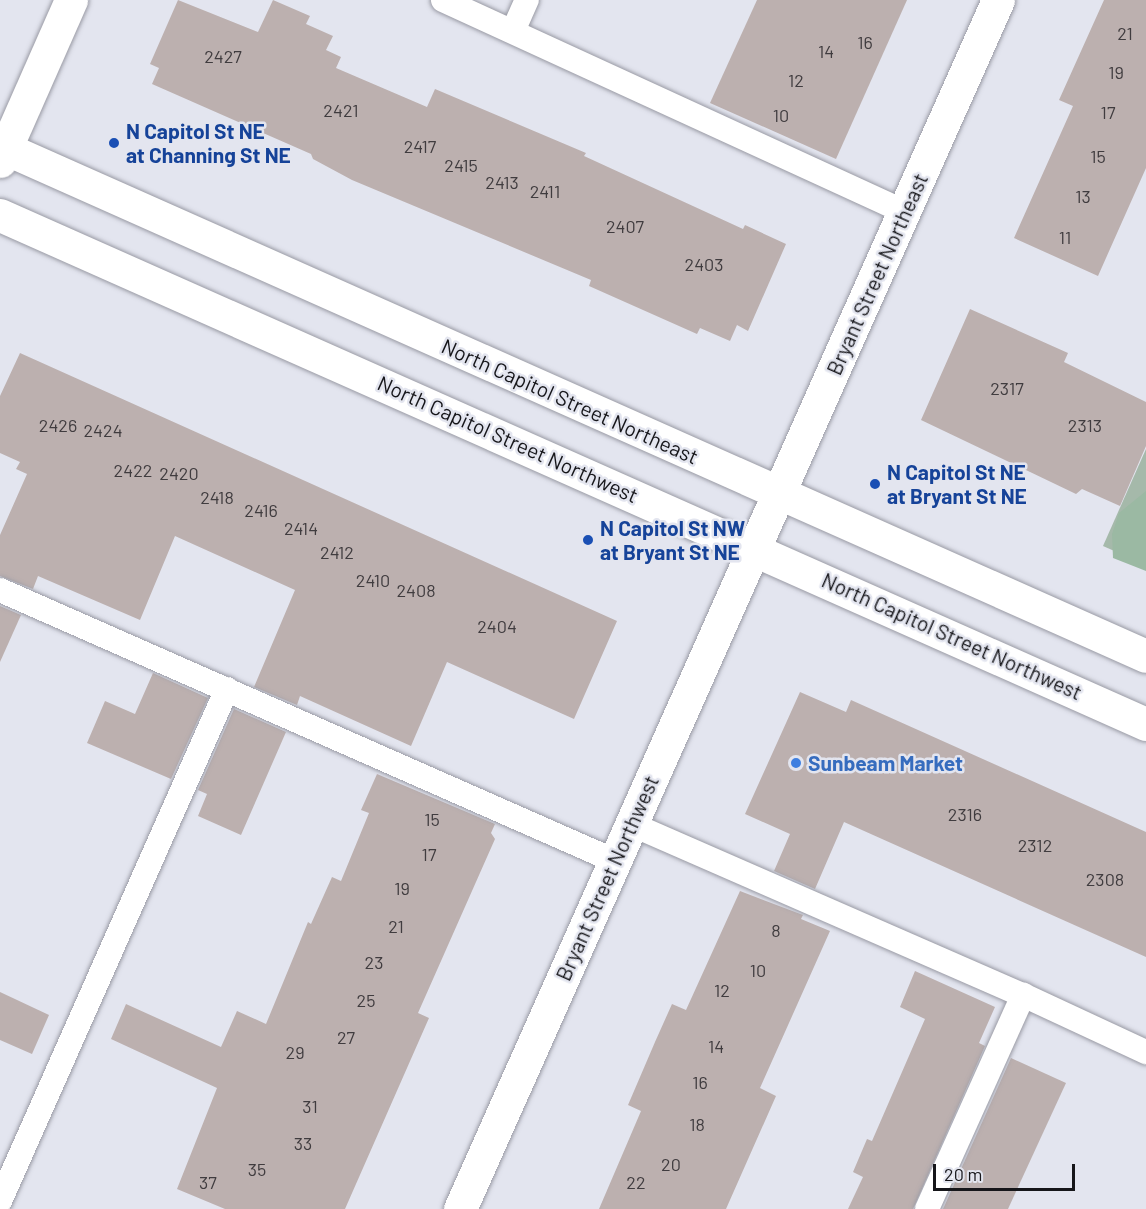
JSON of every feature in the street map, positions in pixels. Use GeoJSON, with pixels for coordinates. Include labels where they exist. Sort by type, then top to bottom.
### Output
{"type":"FeatureCollection","features":[{"type":"Feature","properties":{"kind":"main road"},"geometry":{"type":"LineString","coordinates":[[2,152],[71,0]]}},
{"type":"Feature","properties":{"kind":"main road","name":"Bryant Street Northeast"},"geometry":{"type":"LineString","coordinates":[[754,548],[998,0]]}},
{"type":"Feature","properties":{"kind":"main road","name":"North Capitol Street Northeast"},"geometry":{"type":"LineString","coordinates":[[2,152],[1144,655]]}},
{"type":"Feature","properties":{"kind":"main road","name":"North Capitol Street Northwest"},"geometry":{"type":"LineString","coordinates":[[0,215],[1146,724]]}},
{"type":"Feature","properties":{"kind":"main road","name":"Bryant Street Northwest"},"geometry":{"type":"LineString","coordinates":[[460,1209],[754,548]]}},
{"type":"Feature","properties":{"kind":"lane"},"geometry":{"type":"LineString","coordinates":[[443,0],[904,212]]}},
{"type":"Feature","properties":{"kind":"lane"},"geometry":{"type":"LineString","coordinates":[[513,31],[527,0]]}},
{"type":"Feature","properties":{"kind":"lane"},"geometry":{"type":"LineString","coordinates":[[0,590],[615,861]]}},
{"type":"Feature","properties":{"kind":"lane"},"geometry":{"type":"LineString","coordinates":[[0,1201],[227,689]]}},
{"type":"Feature","properties":{"kind":"lane"},"geometry":{"type":"LineString","coordinates":[[631,824],[1023,995],[1146,1052]]}},
{"type":"Feature","properties":{"kind":"lane"},"geometry":{"type":"LineString","coordinates":[[927,1209],[1023,995]]}},
{"type":"Feature","properties":{"kind":"green space"},"geometry":{"type":"Polygon","coordinates":[[[1146,449],[1146,565],[1103,546],[1146,449]]]}},
{"type":"Feature","properties":{"kind":"green space"},"geometry":{"type":"Polygon","coordinates":[[[1146,491],[1146,571],[1113,558],[1112,534],[1119,513],[1146,491]]]}},
{"type":"Feature","properties":{"kind":"building"},"geometry":{"type":"Polygon","coordinates":[[[178,0],[258,32],[273,0],[310,16],[306,24],[333,36],[326,50],[341,57],[336,68],[427,107],[435,89],[586,153],[584,156],[743,229],[745,225],[786,244],[748,331],[737,325],[730,341],[700,328],[697,334],[589,286],[591,280],[352,180],[313,159],[311,154],[152,84],[159,68],[150,64],[178,0]]]}},
{"type":"Feature","properties":{"kind":"building"},"geometry":{"type":"Polygon","coordinates":[[[757,0],[907,0],[836,159],[710,103],[757,0]]]}},
{"type":"Feature","properties":{"kind":"building"},"geometry":{"type":"Polygon","coordinates":[[[1104,0],[1146,0],[1146,168],[1098,276],[1014,238],[1073,106],[1059,100],[1104,0]]]}},
{"type":"Feature","properties":{"kind":"building"},"geometry":{"type":"Polygon","coordinates":[[[970,309],[1068,353],[1064,362],[1146,402],[1146,446],[1120,506],[1082,489],[1076,494],[921,420],[970,309]]]}},
{"type":"Feature","properties":{"kind":"building"},"geometry":{"type":"Polygon","coordinates":[[[20,353],[617,621],[574,719],[447,662],[411,746],[300,696],[297,705],[254,687],[295,590],[175,536],[140,620],[38,576],[33,589],[0,576],[0,535],[27,474],[16,469],[20,462],[0,453],[0,396],[20,353]]]}},
{"type":"Feature","properties":{"kind":"building"},"geometry":{"type":"Polygon","coordinates":[[[0,606],[21,615],[0,662],[0,606]]]}},
{"type":"Feature","properties":{"kind":"building"},"geometry":{"type":"Polygon","coordinates":[[[153,673],[208,698],[171,779],[87,743],[105,701],[135,714],[153,673]]]}},
{"type":"Feature","properties":{"kind":"building"},"geometry":{"type":"Polygon","coordinates":[[[800,692],[846,712],[851,700],[1146,832],[1146,957],[844,822],[815,889],[774,871],[790,834],[745,814],[800,692]]]}},
{"type":"Feature","properties":{"kind":"building"},"geometry":{"type":"Polygon","coordinates":[[[234,709],[286,732],[241,835],[198,816],[207,794],[198,790],[234,709]]]}},
{"type":"Feature","properties":{"kind":"building"},"geometry":{"type":"Polygon","coordinates":[[[377,774],[495,824],[491,833],[495,839],[418,1013],[429,1018],[345,1209],[225,1209],[177,1189],[217,1088],[111,1039],[126,1004],[221,1047],[237,1011],[266,1024],[308,922],[311,924],[332,877],[341,881],[369,813],[361,810],[377,774]]]}},
{"type":"Feature","properties":{"kind":"building"},"geometry":{"type":"Polygon","coordinates":[[[740,891],[803,915],[801,919],[830,931],[760,1088],[776,1096],[726,1209],[599,1209],[641,1111],[628,1105],[655,1042],[672,1004],[686,1010],[740,891]]]}},
{"type":"Feature","properties":{"kind":"building"},"geometry":{"type":"Polygon","coordinates":[[[915,971],[995,1007],[979,1043],[985,1046],[913,1209],[848,1209],[863,1177],[853,1172],[867,1139],[872,1141],[925,1019],[900,1007],[915,971]]]}},
{"type":"Feature","properties":{"kind":"building"},"geometry":{"type":"Polygon","coordinates":[[[0,992],[49,1015],[32,1054],[0,1040],[0,992]]]}},
{"type":"Feature","properties":{"kind":"building"},"geometry":{"type":"Polygon","coordinates":[[[1011,1058],[1066,1083],[1008,1209],[943,1209],[1011,1058]]]}},
{"type":"Feature","properties":{"kind":"place","name":"N Capitol St NE at Channing St NE"},"geometry":{"type":"Point","coordinates":[114,143]}},
{"type":"Feature","properties":{"kind":"place","name":"N Capitol St NE at Bryant St NE"},"geometry":{"type":"Point","coordinates":[875,484]}},
{"type":"Feature","properties":{"kind":"place","name":"N Capitol St NW at Bryant St NE"},"geometry":{"type":"Point","coordinates":[588,540]}},
{"type":"Feature","properties":{"kind":"place","name":"Sunbeam Market"},"geometry":{"type":"Point","coordinates":[796,763]}}]}
